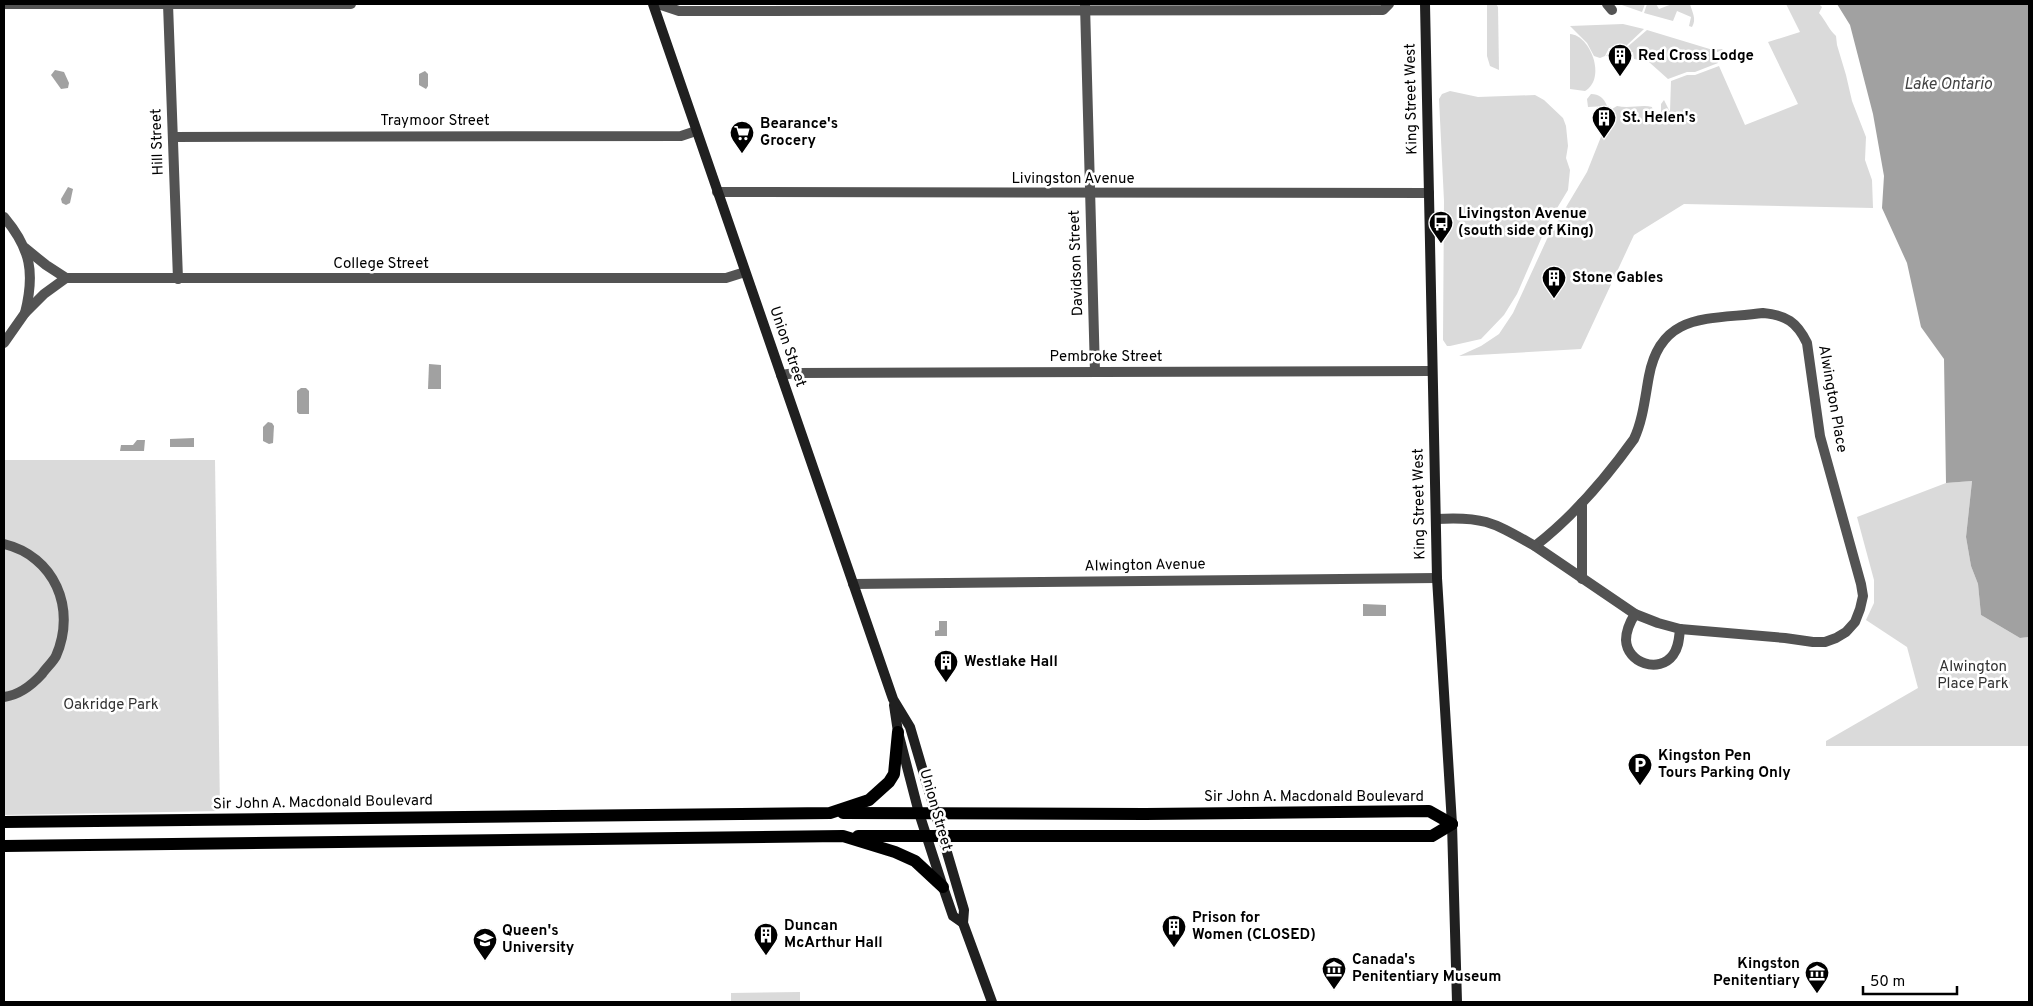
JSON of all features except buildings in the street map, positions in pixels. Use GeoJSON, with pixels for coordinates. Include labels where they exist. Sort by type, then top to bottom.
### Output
{"type":"FeatureCollection","features":[{"type":"Feature","properties":{"kind":"main road","name":"Union Street"},"geometry":{"type":"LineString","coordinates":[[653,4],[893,699],[898,732],[919,813],[942,887],[953,916],[963,923]]}},
{"type":"Feature","properties":{"kind":"main road","name":"King Street West"},"geometry":{"type":"LineString","coordinates":[[1425,4],[1437,578],[1452,824],[1457,1002]]}},
{"type":"Feature","properties":{"kind":"main road","name":"Union Street"},"geometry":{"type":"LineString","coordinates":[[893,699],[910,727],[964,910],[963,923],[992,1002]]}},
{"type":"Feature","properties":{"kind":"main road"},"geometry":{"type":"LineString","coordinates":[[830,814],[869,800],[889,782],[894,774],[898,732]]}},
{"type":"Feature","properties":{"kind":"main road","name":"Sir John A. Macdonald Boulevard"},"geometry":{"type":"LineString","coordinates":[[4,822],[936,812],[1145,814],[1429,811],[1452,824]]}},
{"type":"Feature","properties":{"kind":"main road"},"geometry":{"type":"LineString","coordinates":[[4,846],[638,840],[842,836],[1432,836],[1452,824]]}},
{"type":"Feature","properties":{"kind":"main road"},"geometry":{"type":"LineString","coordinates":[[842,836],[894,852],[915,862],[942,887]]}},
{"type":"Feature","properties":{"kind":"street"},"geometry":{"type":"LineString","coordinates":[[4,4],[351,4]]}},
{"type":"Feature","properties":{"kind":"street","name":"Hill Street"},"geometry":{"type":"LineString","coordinates":[[168,4],[178,278]]}},
{"type":"Feature","properties":{"kind":"street"},"geometry":{"type":"LineString","coordinates":[[658,4],[679,11],[1085,7],[1383,10],[1389,4]]}},
{"type":"Feature","properties":{"kind":"street","name":"Davidson Street"},"geometry":{"type":"LineString","coordinates":[[1085,7],[1095,372]]}},
{"type":"Feature","properties":{"kind":"street","name":"Traymoor Street"},"geometry":{"type":"LineString","coordinates":[[173,137],[680,136],[696,131]]}},
{"type":"Feature","properties":{"kind":"street","name":"Livingston Avenue"},"geometry":{"type":"LineString","coordinates":[[717,192],[1429,193]]}},
{"type":"Feature","properties":{"kind":"street"},"geometry":{"type":"LineString","coordinates":[[4,217],[26,248],[46,265],[66,278],[44,294],[25,313],[4,343]]}},
{"type":"Feature","properties":{"kind":"street"},"geometry":{"type":"LineString","coordinates":[[25,313],[30,292],[26,248]]}},
{"type":"Feature","properties":{"kind":"street","name":"College Street"},"geometry":{"type":"LineString","coordinates":[[66,278],[726,278],[745,272]]}},
{"type":"Feature","properties":{"kind":"street","name":"Alwington Place"},"geometry":{"type":"LineString","coordinates":[[1436,519],[1468,518],[1495,523],[1536,546],[1635,614],[1658,623],[1680,629],[1813,642],[1825,642],[1836,638],[1846,632],[1855,622],[1863,596],[1820,436],[1810,356],[1802,331],[1791,321],[1778,315],[1763,313],[1690,322],[1672,330],[1658,346],[1652,362],[1639,428],[1634,439],[1582,503],[1536,546]]}},
{"type":"Feature","properties":{"kind":"street","name":"Pembroke Street"},"geometry":{"type":"LineString","coordinates":[[781,375],[796,373],[1432,371]]}},
{"type":"Feature","properties":{"kind":"street"},"geometry":{"type":"LineString","coordinates":[[1582,503],[1582,579]]}},
{"type":"Feature","properties":{"kind":"street"},"geometry":{"type":"LineString","coordinates":[[4,544],[20,548],[44,567],[56,582],[62,602],[64,620],[61,642],[56,658],[32,684],[12,696],[4,698]]}},
{"type":"Feature","properties":{"kind":"street","name":"Alwington Avenue"},"geometry":{"type":"LineString","coordinates":[[853,584],[1437,578]]}},
{"type":"Feature","properties":{"kind":"street"},"geometry":{"type":"LineString","coordinates":[[1635,614],[1627,631],[1626,640],[1631,654],[1642,662],[1656,664],[1668,660],[1677,648],[1680,629]]}},
{"type":"Feature","properties":{"kind":"green space"},"geometry":{"type":"Polygon","coordinates":[[[1487,4],[1496,4],[1498,7],[1499,70],[1490,66],[1487,56],[1487,4]]]}},
{"type":"Feature","properties":{"kind":"green space"},"geometry":{"type":"Polygon","coordinates":[[[1619,4],[1645,4],[1642,12],[1619,4]]]}},
{"type":"Feature","properties":{"kind":"green space"},"geometry":{"type":"Polygon","coordinates":[[[1647,4],[1656,4],[1659,9],[1672,4],[1690,4],[1694,15],[1692,27],[1689,26],[1691,17],[1677,11],[1673,21],[1644,13],[1647,4]]]}},
{"type":"Feature","properties":{"kind":"green space"},"geometry":{"type":"Polygon","coordinates":[[[1786,4],[1819,4],[1822,7],[1819,13],[1836,36],[1852,101],[1866,137],[1865,160],[1872,180],[1873,208],[1684,204],[1634,235],[1581,349],[1459,356],[1481,346],[1499,334],[1513,313],[1547,239],[1587,172],[1612,109],[1617,106],[1648,106],[1652,107],[1654,115],[1661,114],[1661,104],[1664,100],[1670,112],[1671,81],[1719,66],[1745,125],[1798,104],[1768,42],[1800,32],[1786,4]]]}},
{"type":"Feature","properties":{"kind":"green space"},"geometry":{"type":"Polygon","coordinates":[[[1623,24],[1644,29],[1626,46],[1609,48],[1605,56],[1600,58],[1594,56],[1587,43],[1570,26],[1623,24]]]}},
{"type":"Feature","properties":{"kind":"green space"},"geometry":{"type":"Polygon","coordinates":[[[1647,30],[1713,50],[1723,50],[1714,53],[1718,63],[1695,72],[1687,72],[1668,79],[1649,62],[1634,59],[1633,52],[1606,56],[1611,50],[1626,48],[1647,30]]]}},
{"type":"Feature","properties":{"kind":"green space"},"geometry":{"type":"Polygon","coordinates":[[[1570,34],[1577,36],[1584,42],[1593,58],[1595,77],[1585,91],[1570,89],[1570,34]]]}},
{"type":"Feature","properties":{"kind":"green space"},"geometry":{"type":"Polygon","coordinates":[[[1450,91],[1478,97],[1535,95],[1544,100],[1563,118],[1566,126],[1568,146],[1566,158],[1570,170],[1568,190],[1548,223],[1517,294],[1504,315],[1481,339],[1447,346],[1443,340],[1444,201],[1439,99],[1442,94],[1450,91]]]}},
{"type":"Feature","properties":{"kind":"green space"},"geometry":{"type":"Polygon","coordinates":[[[1591,94],[1601,97],[1607,106],[1588,107],[1587,99],[1591,94]]]}},
{"type":"Feature","properties":{"kind":"green space","name":"Oakridge Park"},"geometry":{"type":"Polygon","coordinates":[[[4,460],[215,460],[220,811],[4,815],[4,460]]]}},
{"type":"Feature","properties":{"kind":"green space","name":"Alwington Place Park"},"geometry":{"type":"Polygon","coordinates":[[[1972,481],[1966,537],[1971,566],[1978,584],[1981,615],[2020,638],[2029,637],[2029,746],[1826,746],[1826,741],[1918,688],[1907,647],[1866,620],[1874,603],[1874,580],[1857,517],[1946,483],[1972,481]]]}},
{"type":"Feature","properties":{"kind":"green space"},"geometry":{"type":"Polygon","coordinates":[[[800,992],[800,1002],[731,1002],[731,993],[800,992]]]}},
{"type":"Feature","properties":{"kind":"water","name":"Lake Ontario"},"geometry":{"type":"Polygon","coordinates":[[[1837,4],[2029,4],[2029,637],[2020,638],[1981,615],[1978,584],[1971,566],[1966,537],[1972,481],[1946,483],[1944,359],[1921,327],[1907,263],[1882,208],[1884,176],[1873,114],[1850,25],[1837,4]]]}},
{"type":"Feature","properties":{"kind":"water"},"geometry":{"type":"Polygon","coordinates":[[[55,70],[64,72],[69,83],[68,88],[61,89],[51,75],[55,70]]]}},
{"type":"Feature","properties":{"kind":"water"},"geometry":{"type":"Polygon","coordinates":[[[425,71],[428,74],[428,86],[426,89],[419,85],[419,74],[425,71]]]}},
{"type":"Feature","properties":{"kind":"water"},"geometry":{"type":"Polygon","coordinates":[[[68,187],[73,189],[70,203],[66,205],[62,203],[61,199],[68,187]]]}},
{"type":"Feature","properties":{"kind":"water"},"geometry":{"type":"Polygon","coordinates":[[[429,364],[441,365],[441,389],[428,389],[429,364]]]}},
{"type":"Feature","properties":{"kind":"water"},"geometry":{"type":"Polygon","coordinates":[[[301,388],[306,388],[309,391],[309,414],[299,414],[297,412],[297,391],[301,388]]]}},
{"type":"Feature","properties":{"kind":"water"},"geometry":{"type":"Polygon","coordinates":[[[268,422],[274,426],[273,443],[269,444],[263,441],[263,427],[268,422]]]}},
{"type":"Feature","properties":{"kind":"water"},"geometry":{"type":"Polygon","coordinates":[[[194,438],[194,447],[170,447],[170,439],[194,438]]]}},
{"type":"Feature","properties":{"kind":"water"},"geometry":{"type":"Polygon","coordinates":[[[137,440],[145,440],[144,451],[120,451],[121,445],[133,445],[137,440]]]}},
{"type":"Feature","properties":{"kind":"water"},"geometry":{"type":"Polygon","coordinates":[[[1363,604],[1386,605],[1386,616],[1363,616],[1363,604]]]}},
{"type":"Feature","properties":{"kind":"water"},"geometry":{"type":"Polygon","coordinates":[[[939,621],[947,621],[947,636],[935,636],[935,631],[939,630],[939,621]]]}},
{"type":"Feature","properties":{"kind":"place","name":"Red Cross Lodge"},"geometry":{"type":"Point","coordinates":[1620,77]}},
{"type":"Feature","properties":{"kind":"place","name":"St. Helen's"},"geometry":{"type":"Point","coordinates":[1604,139]}},
{"type":"Feature","properties":{"kind":"place","name":"Bearance's Grocery"},"geometry":{"type":"Point","coordinates":[742,154]}},
{"type":"Feature","properties":{"kind":"place","name":"Livingston Avenue (south side of King)"},"geometry":{"type":"Point","coordinates":[1441,244]}},
{"type":"Feature","properties":{"kind":"place","name":"Stone Gables"},"geometry":{"type":"Point","coordinates":[1554,299]}},
{"type":"Feature","properties":{"kind":"place","name":"Westlake Hall"},"geometry":{"type":"Point","coordinates":[946,683]}},
{"type":"Feature","properties":{"kind":"place","name":"Kingston Pen Tours Parking Only"},"geometry":{"type":"Point","coordinates":[1640,786]}},
{"type":"Feature","properties":{"kind":"place","name":"Prison for Women (CLOSED)"},"geometry":{"type":"Point","coordinates":[1174,948]}},
{"type":"Feature","properties":{"kind":"place","name":"Duncan McArthur Hall"},"geometry":{"type":"Point","coordinates":[766,956]}},
{"type":"Feature","properties":{"kind":"place","name":"Queen's University"},"geometry":{"type":"Point","coordinates":[485,961]}},
{"type":"Feature","properties":{"kind":"place","name":"Canada's Penitentiary Museum"},"geometry":{"type":"Point","coordinates":[1334,990]}},
{"type":"Feature","properties":{"kind":"place","name":"Kingston Penitentiary"},"geometry":{"type":"Point","coordinates":[1817,994]}}]}
